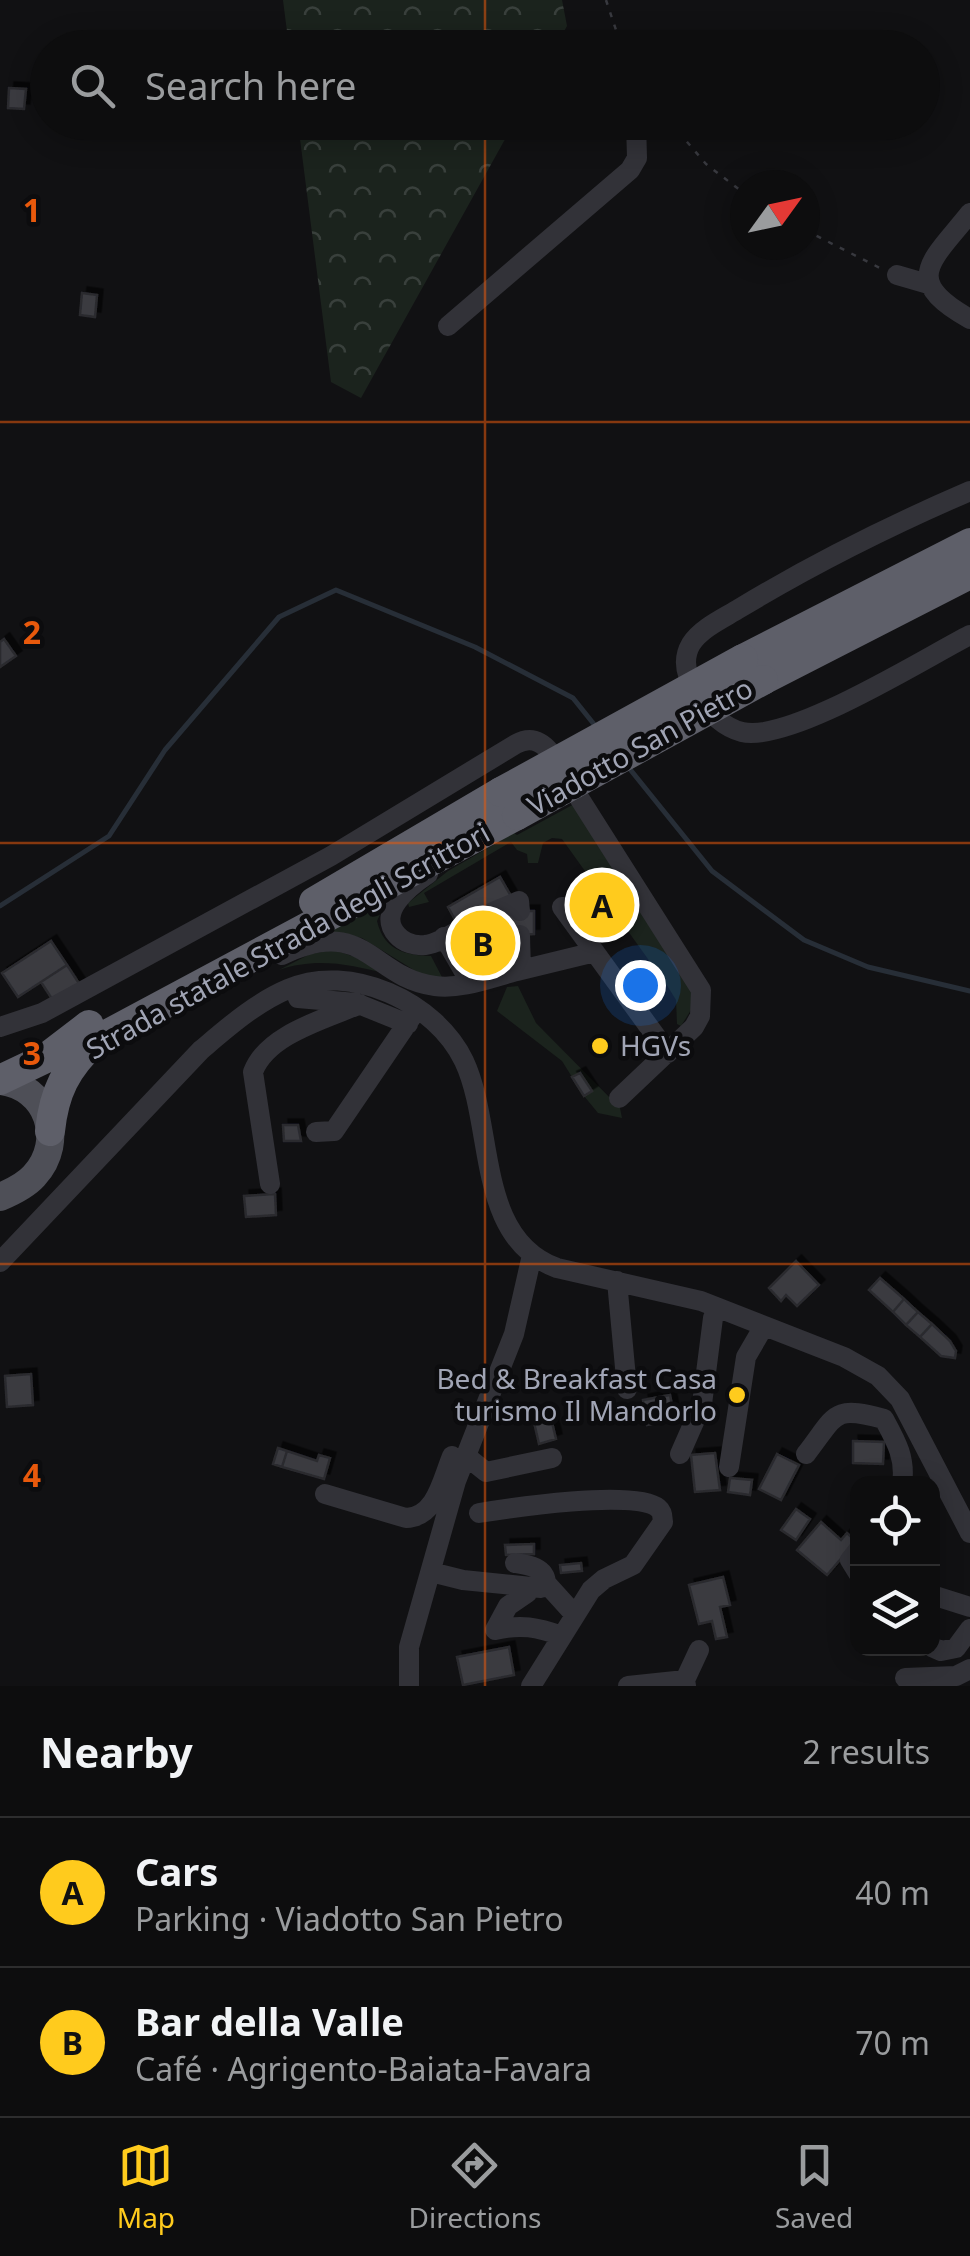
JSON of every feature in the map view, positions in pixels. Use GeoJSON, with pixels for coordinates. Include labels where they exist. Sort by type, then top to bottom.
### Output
{"type":"FeatureCollection","features":[{"type":"Feature","properties":{"kind":"highway"},"geometry":{"type":"LineString","coordinates":[[753,670],[970,543]]}},
{"type":"Feature","properties":{"kind":"highway"},"geometry":{"type":"LineString","coordinates":[[753,670],[970,574]]}},
{"type":"Feature","properties":{"kind":"highway","name":"Viadotto San Pietro"},"geometry":{"type":"LineString","coordinates":[[509,804],[753,670]]}},
{"type":"Feature","properties":{"kind":"highway","name":"Strada statale Strada degli Scrittori"},"geometry":{"type":"LineString","coordinates":[[50,1131],[52,1106],[62,1080],[77,1057],[95,1041],[509,804]]}},
{"type":"Feature","properties":{"kind":"highway","name":"Strada statale Strada degli Scrittori"},"geometry":{"type":"LineString","coordinates":[[0,1081],[46,1058],[94,1022],[335,890],[509,804]]}},
{"type":"Feature","properties":{"kind":"main road"},"geometry":{"type":"LineString","coordinates":[[0,1081],[22,1086],[36,1096],[45,1108],[50,1131],[36,1173],[22,1186],[0,1197]]}},
{"type":"Feature","properties":{"kind":"street"},"geometry":{"type":"LineString","coordinates":[[448,326],[630,170],[638,158],[637,140]]}},
{"type":"Feature","properties":{"kind":"street"},"geometry":{"type":"LineString","coordinates":[[970,213],[933,260],[928,284],[935,296],[970,319]]}},
{"type":"Feature","properties":{"kind":"street"},"geometry":{"type":"LineString","coordinates":[[897,275],[928,284]]}},
{"type":"Feature","properties":{"kind":"street"},"geometry":{"type":"LineString","coordinates":[[970,491],[777,586],[725,617],[698,635],[685,661],[687,676],[716,718],[741,732],[757,733],[806,720],[970,635]]}},
{"type":"Feature","properties":{"kind":"street"},"geometry":{"type":"LineString","coordinates":[[0,1028],[42,1013],[241,905],[331,856],[516,744],[530,740],[538,741],[550,752],[701,990],[700,1016],[668,1053],[619,1098]]}},
{"type":"Feature","properties":{"kind":"street"},"geometry":{"type":"LineString","coordinates":[[509,804],[395,904],[391,926],[404,942],[420,946],[444,938],[513,902],[519,901],[520,911]]}},
{"type":"Feature","properties":{"kind":"street"},"geometry":{"type":"LineString","coordinates":[[562,907],[668,1053]]}},
{"type":"Feature","properties":{"kind":"street"},"geometry":{"type":"LineString","coordinates":[[520,934],[521,970]]}},
{"type":"Feature","properties":{"kind":"street"},"geometry":{"type":"LineString","coordinates":[[444,938],[470,982]]}},
{"type":"Feature","properties":{"kind":"street"},"geometry":{"type":"LineString","coordinates":[[95,1041],[124,1036],[285,953],[316,943],[350,944],[421,983],[447,986],[594,952]]}},
{"type":"Feature","properties":{"kind":"street"},"geometry":{"type":"LineString","coordinates":[[0,1262],[201,1050],[234,1022],[294,987],[328,981],[364,985],[398,998],[413,1017]]}},
{"type":"Feature","properties":{"kind":"street"},"geometry":{"type":"LineString","coordinates":[[294,987],[298,998],[360,1004],[413,1017],[447,1037],[463,1059],[500,1203],[513,1235],[527,1251],[558,1268],[718,1308],[844,1357],[890,1386],[970,1533]]}},
{"type":"Feature","properties":{"kind":"street"},"geometry":{"type":"LineString","coordinates":[[270,1184],[253,1072],[256,1063],[279,1042],[360,1004]]}},
{"type":"Feature","properties":{"kind":"street"},"geometry":{"type":"LineString","coordinates":[[316,1132],[334,1131],[413,1017]]}},
{"type":"Feature","properties":{"kind":"street"},"geometry":{"type":"LineString","coordinates":[[409,1686],[410,1647],[430,1572],[466,1456],[514,1334],[527,1251]]}},
{"type":"Feature","properties":{"kind":"street"},"geometry":{"type":"LineString","coordinates":[[326,1494],[406,1518],[428,1512],[496,1352],[527,1251]]}},
{"type":"Feature","properties":{"kind":"street"},"geometry":{"type":"LineString","coordinates":[[617,1280],[626,1389]]}},
{"type":"Feature","properties":{"kind":"street"},"geometry":{"type":"LineString","coordinates":[[680,1454],[702,1404],[718,1308]]}},
{"type":"Feature","properties":{"kind":"street"},"geometry":{"type":"LineString","coordinates":[[729,1467],[746,1357],[764,1326]]}},
{"type":"Feature","properties":{"kind":"street"},"geometry":{"type":"LineString","coordinates":[[806,1454],[835,1417],[851,1410],[884,1418],[901,1450],[903,1476]]}},
{"type":"Feature","properties":{"kind":"street"},"geometry":{"type":"LineString","coordinates":[[466,1456],[486,1472],[552,1458]]}},
{"type":"Feature","properties":{"kind":"street"},"geometry":{"type":"LineString","coordinates":[[479,1514],[536,1504],[606,1500],[658,1508],[663,1522],[640,1558],[626,1570],[597,1583],[531,1686]]}},
{"type":"Feature","properties":{"kind":"street"},"geometry":{"type":"LineString","coordinates":[[515,1563],[539,1570],[546,1577],[508,1606],[495,1630],[520,1625],[562,1636]]}},
{"type":"Feature","properties":{"kind":"street"},"geometry":{"type":"LineString","coordinates":[[430,1572],[462,1580],[537,1585],[560,1594],[575,1615]]}},
{"type":"Feature","properties":{"kind":"street"},"geometry":{"type":"LineString","coordinates":[[940,1598],[970,1608]]}},
{"type":"Feature","properties":{"kind":"street"},"geometry":{"type":"LineString","coordinates":[[940,1652],[956,1648],[970,1629]]}},
{"type":"Feature","properties":{"kind":"street"},"geometry":{"type":"LineString","coordinates":[[628,1686],[686,1683],[699,1650]]}},
{"type":"Feature","properties":{"kind":"street"},"geometry":{"type":"LineString","coordinates":[[905,1678],[956,1676],[970,1669]]}},
{"type":"Feature","properties":{"kind":"path"},"geometry":{"type":"LineString","coordinates":[[606,0],[616,30]]}},
{"type":"Feature","properties":{"kind":"path"},"geometry":{"type":"LineString","coordinates":[[685,140],[706,164],[730,182]]}},
{"type":"Feature","properties":{"kind":"path"},"geometry":{"type":"LineString","coordinates":[[820,237],[897,275]]}},
{"type":"Feature","properties":{"kind":"green space"},"geometry":{"type":"Polygon","coordinates":[[[283,0],[562,0],[567,26],[565,30],[287,30],[283,0]]]}},
{"type":"Feature","properties":{"kind":"green space"},"geometry":{"type":"Polygon","coordinates":[[[300,140],[505,140],[361,398],[331,382],[300,140]]]}},
{"type":"Feature","properties":{"kind":"green space"},"geometry":{"type":"Polygon","coordinates":[[[576,803],[693,984],[696,1002],[681,1026],[677,1024],[676,1000],[668,987],[562,839],[552,838],[543,843],[538,863],[528,863],[527,854],[511,842],[424,893],[429,902],[409,907],[408,903],[448,871],[576,803]]]}},
{"type":"Feature","properties":{"kind":"green space"},"geometry":{"type":"Polygon","coordinates":[[[387,899],[377,921],[385,939],[404,952],[431,956],[443,979],[422,975],[362,938],[331,932],[328,926],[387,899]]]}},
{"type":"Feature","properties":{"kind":"green space"},"geometry":{"type":"Polygon","coordinates":[[[334,950],[387,974],[333,963],[279,970],[310,954],[334,950]]]}},
{"type":"Feature","properties":{"kind":"green space"},"geometry":{"type":"Polygon","coordinates":[[[518,986],[536,1023],[620,1108],[622,1118],[598,1113],[584,1096],[591,1091],[580,1073],[572,1077],[562,1061],[497,1011],[507,987],[518,986]]]}},
{"type":"Feature","properties":{"kind":"building"},"geometry":{"type":"Polygon","coordinates":[[[9,88],[26,89],[24,109],[8,108],[9,88]]]}},
{"type":"Feature","properties":{"kind":"building"},"geometry":{"type":"Polygon","coordinates":[[[82,293],[97,295],[95,317],[80,315],[82,293]]]}},
{"type":"Feature","properties":{"kind":"building"},"geometry":{"type":"Polygon","coordinates":[[[4,639],[16,656],[0,667],[0,642],[4,639]]]}},
{"type":"Feature","properties":{"kind":"building"},"geometry":{"type":"Polygon","coordinates":[[[500,877],[511,896],[484,911],[492,925],[474,935],[466,921],[458,925],[448,907],[500,877]]]}},
{"type":"Feature","properties":{"kind":"building"},"geometry":{"type":"Polygon","coordinates":[[[516,911],[534,911],[534,934],[516,935],[506,941],[494,923],[516,911]]]}},
{"type":"Feature","properties":{"kind":"building"},"geometry":{"type":"Polygon","coordinates":[[[494,923],[506,941],[471,962],[460,944],[494,923]]]}},
{"type":"Feature","properties":{"kind":"building"},"geometry":{"type":"Polygon","coordinates":[[[51,941],[67,965],[18,997],[2,973],[51,941]]]}},
{"type":"Feature","properties":{"kind":"building"},"geometry":{"type":"Polygon","coordinates":[[[67,965],[80,985],[54,1002],[41,982],[67,965]]]}},
{"type":"Feature","properties":{"kind":"building"},"geometry":{"type":"Polygon","coordinates":[[[580,1073],[592,1091],[584,1096],[572,1077],[580,1073]]]}},
{"type":"Feature","properties":{"kind":"building"},"geometry":{"type":"Polygon","coordinates":[[[283,1125],[298,1125],[301,1141],[284,1141],[283,1125]]]}},
{"type":"Feature","properties":{"kind":"building"},"geometry":{"type":"Polygon","coordinates":[[[275,1194],[276,1215],[246,1217],[244,1196],[275,1194]]]}},
{"type":"Feature","properties":{"kind":"building"},"geometry":{"type":"Polygon","coordinates":[[[796,1261],[819,1285],[797,1306],[786,1295],[781,1301],[769,1288],[796,1261]]]}},
{"type":"Feature","properties":{"kind":"building"},"geometry":{"type":"Polygon","coordinates":[[[880,1278],[904,1299],[893,1312],[869,1290],[880,1278]]]}},
{"type":"Feature","properties":{"kind":"building"},"geometry":{"type":"Polygon","coordinates":[[[904,1299],[918,1312],[906,1325],[893,1312],[904,1299]]]}},
{"type":"Feature","properties":{"kind":"building"},"geometry":{"type":"Polygon","coordinates":[[[918,1312],[932,1324],[920,1337],[906,1325],[918,1312]]]}},
{"type":"Feature","properties":{"kind":"building"},"geometry":{"type":"Polygon","coordinates":[[[932,1324],[950,1341],[955,1358],[941,1356],[920,1337],[932,1324]]]}},
{"type":"Feature","properties":{"kind":"building"},"geometry":{"type":"Polygon","coordinates":[[[31,1374],[33,1405],[7,1407],[5,1376],[31,1374]]]}},
{"type":"Feature","properties":{"kind":"building"},"geometry":{"type":"Polygon","coordinates":[[[670,1395],[675,1420],[647,1425],[643,1400],[670,1395]]]}},
{"type":"Feature","properties":{"kind":"building"},"geometry":{"type":"Polygon","coordinates":[[[550,1414],[556,1439],[539,1444],[533,1418],[550,1414]]]}},
{"type":"Feature","properties":{"kind":"building"},"geometry":{"type":"Polygon","coordinates":[[[853,1441],[884,1442],[883,1464],[853,1463],[853,1441]]]}},
{"type":"Feature","properties":{"kind":"building"},"geometry":{"type":"Polygon","coordinates":[[[278,1448],[287,1451],[282,1467],[273,1464],[278,1448]]]}},
{"type":"Feature","properties":{"kind":"building"},"geometry":{"type":"Polygon","coordinates":[[[287,1451],[317,1461],[319,1455],[330,1458],[324,1479],[282,1467],[287,1451]]]}},
{"type":"Feature","properties":{"kind":"building"},"geometry":{"type":"Polygon","coordinates":[[[715,1453],[720,1490],[695,1492],[691,1455],[715,1453]]]}},
{"type":"Feature","properties":{"kind":"building"},"geometry":{"type":"Polygon","coordinates":[[[777,1454],[799,1465],[781,1500],[759,1489],[777,1454]]]}},
{"type":"Feature","properties":{"kind":"building"},"geometry":{"type":"Polygon","coordinates":[[[730,1478],[752,1480],[750,1495],[728,1492],[730,1478]]]}},
{"type":"Feature","properties":{"kind":"building"},"geometry":{"type":"Polygon","coordinates":[[[796,1509],[810,1519],[796,1540],[781,1530],[796,1509]]]}},
{"type":"Feature","properties":{"kind":"building"},"geometry":{"type":"Polygon","coordinates":[[[821,1522],[841,1540],[847,1533],[850,1536],[850,1548],[827,1575],[797,1550],[821,1522]]]}},
{"type":"Feature","properties":{"kind":"building"},"geometry":{"type":"Polygon","coordinates":[[[534,1544],[534,1554],[506,1555],[505,1545],[534,1544]]]}},
{"type":"Feature","properties":{"kind":"building"},"geometry":{"type":"Polygon","coordinates":[[[581,1563],[582,1571],[561,1573],[560,1565],[581,1563]]]}},
{"type":"Feature","properties":{"kind":"building"},"geometry":{"type":"Polygon","coordinates":[[[723,1577],[730,1605],[720,1607],[727,1637],[716,1639],[712,1621],[699,1624],[689,1585],[723,1577]]]}},
{"type":"Feature","properties":{"kind":"building"},"geometry":{"type":"Polygon","coordinates":[[[509,1647],[514,1675],[463,1685],[457,1657],[509,1647]]]}},
{"type":"Feature","properties":{"kind":"waterway"},"geometry":{"type":"LineString","coordinates":[[0,906],[109,836],[165,750],[279,617],[336,590],[475,647],[573,698],[597,728]]}},
{"type":"Feature","properties":{"kind":"waterway"},"geometry":{"type":"LineString","coordinates":[[629,768],[712,871],[804,940],[868,967],[970,991]]}},
{"type":"Feature","properties":{"kind":"place","name":"Cars"},"geometry":{"type":"Point","coordinates":[602,905]}},
{"type":"Feature","properties":{"kind":"place","name":"Bar della Valle"},"geometry":{"type":"Point","coordinates":[483,943]}},
{"type":"Feature","properties":{"kind":"place","name":"HGVs"},"geometry":{"type":"Point","coordinates":[600,1046]}},
{"type":"Feature","properties":{"kind":"place","name":"Bed & Breakfast Casa turismo Il Mandorlo"},"geometry":{"type":"Point","coordinates":[737,1395]}}]}
